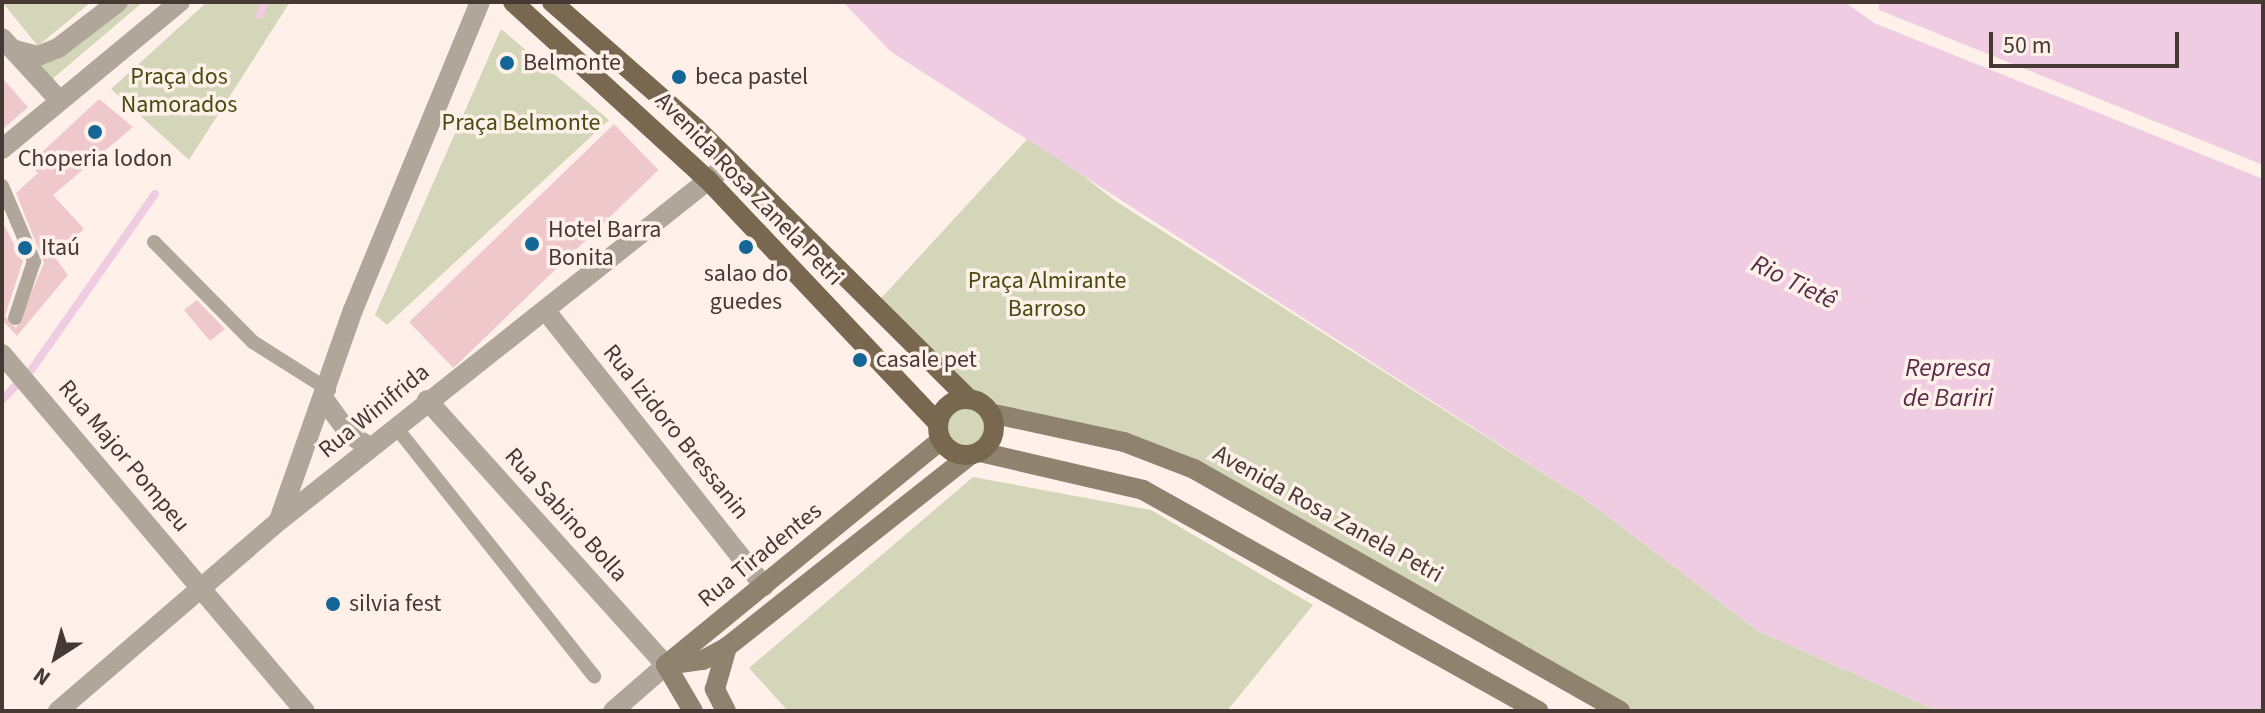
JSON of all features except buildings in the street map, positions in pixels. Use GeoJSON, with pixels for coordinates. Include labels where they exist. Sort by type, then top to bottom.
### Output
{"type":"FeatureCollection","features":[{"type":"Feature","properties":{"kind":"main road","name":"Avenida Rosa Zanela Petri"},"geometry":{"type":"LineString","coordinates":[[513,2],[708,180],[940,432]]}},
{"type":"Feature","properties":{"kind":"main road","name":"Avenida Rosa Zanela Petri"},"geometry":{"type":"LineString","coordinates":[[558,5],[731,162],[969,399]]}},
{"type":"Feature","properties":{"kind":"main road"},"geometry":{"type":"LineString","coordinates":[[666,665],[703,660],[727,647],[975,454],[992,439],[990,413],[969,399],[952,402],[940,432],[975,454],[1143,490],[1539,711]]}},
{"type":"Feature","properties":{"kind":"main road","name":"Avenida Rosa Zanela Petri"},"geometry":{"type":"LineString","coordinates":[[990,413],[1124,442],[1194,469],[1620,711]]}},
{"type":"Feature","properties":{"kind":"main road","name":"Rua Tiradentes"},"geometry":{"type":"LineString","coordinates":[[666,665],[764,586],[940,432]]}},
{"type":"Feature","properties":{"kind":"main road"},"geometry":{"type":"LineString","coordinates":[[726,711],[715,689],[727,647]]}},
{"type":"Feature","properties":{"kind":"main road","name":"Rua Sabino Bolla"},"geometry":{"type":"LineString","coordinates":[[666,665],[693,711]]}},
{"type":"Feature","properties":{"kind":"street"},"geometry":{"type":"LineString","coordinates":[[8,44],[38,56],[58,48],[118,2]]}},
{"type":"Feature","properties":{"kind":"street"},"geometry":{"type":"LineString","coordinates":[[2,149],[180,2]]}},
{"type":"Feature","properties":{"kind":"street"},"geometry":{"type":"LineString","coordinates":[[279,521],[328,396],[353,310],[480,2]]}},
{"type":"Feature","properties":{"kind":"street"},"geometry":{"type":"LineString","coordinates":[[8,44],[59,100]]}},
{"type":"Feature","properties":{"kind":"street","name":"Rua Winifrida"},"geometry":{"type":"LineString","coordinates":[[58,711],[204,592],[279,521],[395,426],[546,311],[731,162]]}},
{"type":"Feature","properties":{"kind":"street","name":"Rua Izidoro Bressanin"},"geometry":{"type":"LineString","coordinates":[[546,311],[764,586]]}},
{"type":"Feature","properties":{"kind":"street","name":"Rua Major Pompeu"},"geometry":{"type":"LineString","coordinates":[[2,354],[57,414],[305,711]]}},
{"type":"Feature","properties":{"kind":"street"},"geometry":{"type":"LineString","coordinates":[[328,396],[350,435],[370,447]]}},
{"type":"Feature","properties":{"kind":"street","name":"Rua Sabino Bolla"},"geometry":{"type":"LineString","coordinates":[[427,400],[666,665]]}},
{"type":"Feature","properties":{"kind":"street","name":"Rua Tiradentes"},"geometry":{"type":"LineString","coordinates":[[613,711],[666,665]]}},
{"type":"Feature","properties":{"kind":"lane"},"geometry":{"type":"LineString","coordinates":[[2,186],[34,261],[15,318]]}},
{"type":"Feature","properties":{"kind":"lane"},"geometry":{"type":"LineString","coordinates":[[154,242],[253,342],[328,396]]}},
{"type":"Feature","properties":{"kind":"lane"},"geometry":{"type":"LineString","coordinates":[[395,426],[594,676]]}},
{"type":"Feature","properties":{"kind":"green space"},"geometry":{"type":"Polygon","coordinates":[[[2,2],[91,2],[38,46],[2,2]]]}},
{"type":"Feature","properties":{"kind":"green space"},"geometry":{"type":"Polygon","coordinates":[[[125,2],[143,2],[50,81],[31,61],[125,2]]]}},
{"type":"Feature","properties":{"kind":"green space","name":"Praça dos Namorados"},"geometry":{"type":"Polygon","coordinates":[[[207,2],[290,2],[189,160],[111,89],[207,2]]]}},
{"type":"Feature","properties":{"kind":"green space","name":"Praça Belmonte"},"geometry":{"type":"Polygon","coordinates":[[[501,29],[609,120],[387,325],[375,315],[501,29]]]}},
{"type":"Feature","properties":{"kind":"green space","name":"Praça Almirante Barroso"},"geometry":{"type":"Polygon","coordinates":[[[1031,135],[1114,200],[1593,505],[1758,631],[1938,711],[1629,711],[1115,432],[981,400],[875,305],[1031,135]]]}},
{"type":"Feature","properties":{"kind":"green space"},"geometry":{"type":"Polygon","coordinates":[[[965,402],[982,409],[989,426],[982,443],[965,450],[948,443],[941,426],[948,409],[965,402]]]}},
{"type":"Feature","properties":{"kind":"green space"},"geometry":{"type":"Polygon","coordinates":[[[973,477],[1151,510],[1313,605],[1227,711],[788,711],[749,668],[973,477]]]}},
{"type":"Feature","properties":{"kind":"water","name":"Represa de Bariri"},"geometry":{"type":"Polygon","coordinates":[[[843,2],[1845,2],[1874,23],[2263,179],[2263,711],[1938,711],[1758,631],[1593,505],[890,51],[843,2]]]}},
{"type":"Feature","properties":{"kind":"water"},"geometry":{"type":"Polygon","coordinates":[[[1879,2],[2263,2],[2263,165],[1879,10],[1879,2]]]}},
{"type":"Feature","properties":{"kind":"waterway"},"geometry":{"type":"LineString","coordinates":[[260,15],[265,2]]}},
{"type":"Feature","properties":{"kind":"waterway"},"geometry":{"type":"LineString","coordinates":[[2,400],[32,369],[155,194]]}},
{"type":"Feature","properties":{"kind":"place","name":"Belmonte"},"geometry":{"type":"Point","coordinates":[507,63]}},
{"type":"Feature","properties":{"kind":"place","name":"beca pastel"},"geometry":{"type":"Point","coordinates":[679,77]}},
{"type":"Feature","properties":{"kind":"place","name":"Choperia lodon"},"geometry":{"type":"Point","coordinates":[95,132]}},
{"type":"Feature","properties":{"kind":"place","name":"Hotel Barra Bonita"},"geometry":{"type":"Point","coordinates":[532,244]}},
{"type":"Feature","properties":{"kind":"place","name":"salao do guedes"},"geometry":{"type":"Point","coordinates":[746,247]}},
{"type":"Feature","properties":{"kind":"place","name":"Itaú"},"geometry":{"type":"Point","coordinates":[25,248]}},
{"type":"Feature","properties":{"kind":"place","name":"casale pet"},"geometry":{"type":"Point","coordinates":[860,360]}},
{"type":"Feature","properties":{"kind":"place","name":"silvia fest"},"geometry":{"type":"Point","coordinates":[333,604]}},
{"type":"Feature","properties":{"kind":"water label","name":"Rio Tietê"},"geometry":{"type":"Point","coordinates":[1794,282]}}]}
